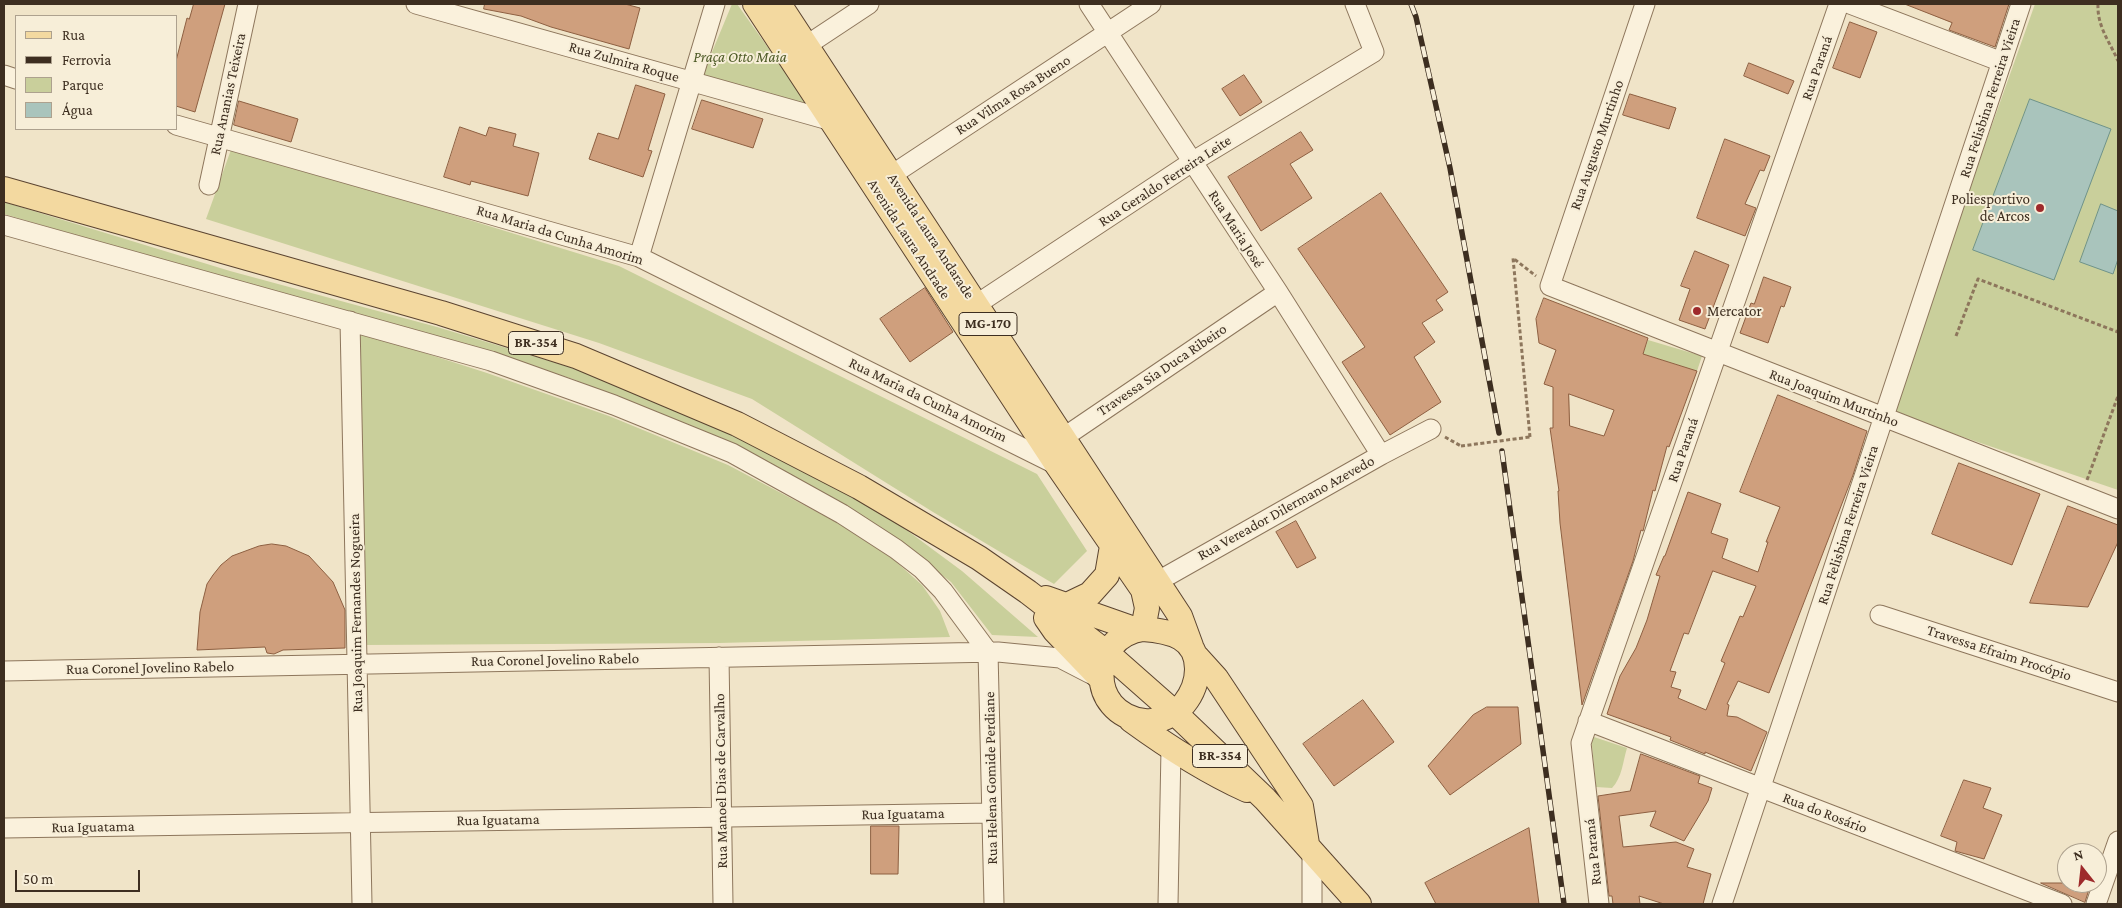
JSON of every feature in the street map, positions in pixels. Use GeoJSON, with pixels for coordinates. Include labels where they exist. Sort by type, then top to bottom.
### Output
{"type":"FeatureCollection","features":[{"type":"Feature","properties":{"kind":"main road","name":"Avenida Laura Andrade"},"geometry":{"type":"LineString","coordinates":[[755,4],[798,51],[832,121],[883,181]]}},
{"type":"Feature","properties":{"kind":"main road","name":"Avenida Laura Andarade"},"geometry":{"type":"LineString","coordinates":[[779,4],[798,51],[968,310],[1056,450],[1150,586],[1180,616],[1194,652]]}},
{"type":"Feature","properties":{"kind":"main road","name":"BR-354"},"geometry":{"type":"LineString","coordinates":[[4,189],[441,313],[576,356],[755,433],[859,487],[980,558],[1028,592],[1107,653],[1175,713],[1265,799],[1359,904]]}},
{"type":"Feature","properties":{"kind":"main road","name":"MG-170"},"geometry":{"type":"LineString","coordinates":[[1056,450],[1112,546],[1150,586],[1147,608],[1140,630]]}},
{"type":"Feature","properties":{"kind":"main road"},"geometry":{"type":"LineString","coordinates":[[1066,605],[1090,594],[1107,575],[1112,546]]}},
{"type":"Feature","properties":{"kind":"main road"},"geometry":{"type":"LineString","coordinates":[[1028,592],[1140,630],[1161,630],[1176,636],[1194,652],[1216,678],[1301,806],[1310,848]]}},
{"type":"Feature","properties":{"kind":"main road"},"geometry":{"type":"LineString","coordinates":[[1028,592],[1055,631],[1101,679]]}},
{"type":"Feature","properties":{"kind":"main road"},"geometry":{"type":"LineString","coordinates":[[1140,630],[1119,638],[1107,653],[1101,679],[1105,695],[1115,709],[1171,749],[1213,774],[1265,799]]}},
{"type":"Feature","properties":{"kind":"main road"},"geometry":{"type":"LineString","coordinates":[[1130,719],[1153,722],[1175,713],[1188,698],[1197,678],[1194,652]]}},
{"type":"Feature","properties":{"kind":"street","name":"Rua Ananias Teixeira"},"geometry":{"type":"LineString","coordinates":[[208,185],[248,4]]}},
{"type":"Feature","properties":{"kind":"street","name":"Rua Zulmira Roque"},"geometry":{"type":"LineString","coordinates":[[416,4],[832,121]]}},
{"type":"Feature","properties":{"kind":"street"},"geometry":{"type":"LineString","coordinates":[[639,256],[715,4]]}},
{"type":"Feature","properties":{"kind":"street"},"geometry":{"type":"LineString","coordinates":[[798,51],[869,4]]}},
{"type":"Feature","properties":{"kind":"street","name":"Rua Maria José"},"geometry":{"type":"LineString","coordinates":[[1089,4],[1278,292],[1381,455]]}},
{"type":"Feature","properties":{"kind":"street","name":"Rua Vilma Rosa Bueno"},"geometry":{"type":"LineString","coordinates":[[883,181],[1151,4]]}},
{"type":"Feature","properties":{"kind":"street","name":"Rua Geraldo Ferreira Leite"},"geometry":{"type":"LineString","coordinates":[[968,310],[1192,162],[1374,52],[1355,4]]}},
{"type":"Feature","properties":{"kind":"street","name":"Rua Augusto Murtinho"},"geometry":{"type":"LineString","coordinates":[[1550,286],[1645,4]]}},
{"type":"Feature","properties":{"kind":"street","name":"Rua Paraná"},"geometry":{"type":"LineString","coordinates":[[1599,904],[1580,743],[1839,4]]}},
{"type":"Feature","properties":{"kind":"street"},"geometry":{"type":"LineString","coordinates":[[1850,4],[2002,62]]}},
{"type":"Feature","properties":{"kind":"street","name":"Rua Felisbina Ferreira Vieira"},"geometry":{"type":"LineString","coordinates":[[1722,904],[2021,4]]}},
{"type":"Feature","properties":{"kind":"street","name":"Rua Maria da Cunha Amorim"},"geometry":{"type":"LineString","coordinates":[[178,126],[639,256],[1056,450]]}},
{"type":"Feature","properties":{"kind":"street"},"geometry":{"type":"LineString","coordinates":[[4,225],[491,361],[614,405],[732,453],[842,514],[896,548],[922,569],[942,591],[988,652]]}},
{"type":"Feature","properties":{"kind":"street","name":"Rua Joaquim Murtinho"},"geometry":{"type":"LineString","coordinates":[[1550,286],[2118,509]]}},
{"type":"Feature","properties":{"kind":"street","name":"Travessa Sia Duca Ribeiro"},"geometry":{"type":"LineString","coordinates":[[1056,450],[1278,292]]}},
{"type":"Feature","properties":{"kind":"street","name":"Rua Joaquim Fernandes Nogueira"},"geometry":{"type":"LineString","coordinates":[[350,321],[362,904]]}},
{"type":"Feature","properties":{"kind":"street","name":"Rua Vereador Dilermano Azevedo"},"geometry":{"type":"LineString","coordinates":[[1150,586],[1381,455],[1431,429]]}},
{"type":"Feature","properties":{"kind":"street","name":"Travessa Efraim Procópio"},"geometry":{"type":"LineString","coordinates":[[1880,615],[2118,692]]}},
{"type":"Feature","properties":{"kind":"street","name":"Rua Coronel Jovelino Rabelo"},"geometry":{"type":"LineString","coordinates":[[4,671],[988,652],[1060,658],[1101,679]]}},
{"type":"Feature","properties":{"kind":"street","name":"Rua Helena Gomide Perdiane"},"geometry":{"type":"LineString","coordinates":[[988,652],[994,904]]}},
{"type":"Feature","properties":{"kind":"street","name":"Rua Manoel Dias de Carvalho"},"geometry":{"type":"LineString","coordinates":[[719,657],[724,904]]}},
{"type":"Feature","properties":{"kind":"street","name":"Rua do Rosário"},"geometry":{"type":"LineString","coordinates":[[1588,721],[2062,904]]}},
{"type":"Feature","properties":{"kind":"street"},"geometry":{"type":"LineString","coordinates":[[1168,904],[1171,749]]}},
{"type":"Feature","properties":{"kind":"street","name":"Rua Iguatama"},"geometry":{"type":"LineString","coordinates":[[4,828],[992,813]]}},
{"type":"Feature","properties":{"kind":"street"},"geometry":{"type":"LineString","coordinates":[[2096,904],[2118,841]]}},
{"type":"Feature","properties":{"kind":"street"},"geometry":{"type":"LineString","coordinates":[[1310,848],[1312,904]]}},
{"type":"Feature","properties":{"kind":"path"},"geometry":{"type":"LineString","coordinates":[[2098,4],[2103,33],[2118,61]]}},
{"type":"Feature","properties":{"kind":"path"},"geometry":{"type":"LineString","coordinates":[[1461,446],[1530,437],[1513,258],[1550,286]]}},
{"type":"Feature","properties":{"kind":"path"},"geometry":{"type":"LineString","coordinates":[[1956,336],[1978,279],[2118,332]]}},
{"type":"Feature","properties":{"kind":"path"},"geometry":{"type":"LineString","coordinates":[[2088,479],[2118,396]]}},
{"type":"Feature","properties":{"kind":"green space","name":"Praça Otto Maia"},"geometry":{"type":"Polygon","coordinates":[[[732,4],[737,4],[809,105],[702,76],[732,4]]]}},
{"type":"Feature","properties":{"kind":"green space","name":"Poliesportivo de Arcos"},"geometry":{"type":"Polygon","coordinates":[[[2035,4],[2118,4],[2118,490],[1890,412],[2035,4]]]}},
{"type":"Feature","properties":{"kind":"green space"},"geometry":{"type":"Polygon","coordinates":[[[232,147],[619,266],[1037,474],[1087,551],[1054,584],[933,512],[752,399],[599,343],[206,219],[232,147]]]}},
{"type":"Feature","properties":{"kind":"green space"},"geometry":{"type":"Polygon","coordinates":[[[4,202],[230,271],[437,327],[573,368],[732,432],[836,486],[897,523],[962,571],[1038,637],[992,635],[951,582],[889,534],[727,444],[573,379],[440,338],[4,214],[4,202]]]}},
{"type":"Feature","properties":{"kind":"green space"},"geometry":{"type":"Polygon","coordinates":[[[356,331],[487,373],[609,416],[728,465],[836,522],[893,559],[922,585],[940,611],[950,637],[719,643],[364,645],[356,331]]]}},
{"type":"Feature","properties":{"kind":"green space"},"geometry":{"type":"Polygon","coordinates":[[[1648,340],[1702,356],[1697,371],[1643,354],[1648,340]]]}},
{"type":"Feature","properties":{"kind":"green space"},"geometry":{"type":"Polygon","coordinates":[[[1591,736],[1627,748],[1620,774],[1612,788],[1596,787],[1591,736]]]}},
{"type":"Feature","properties":{"kind":"water"},"geometry":{"type":"Polygon","coordinates":[[[2030,99],[2111,129],[2054,280],[1973,250],[2030,99]]]}},
{"type":"Feature","properties":{"kind":"water"},"geometry":{"type":"Polygon","coordinates":[[[2101,204],[2118,211],[2118,259],[2113,274],[2080,262],[2101,204]]]}},
{"type":"Feature","properties":{"kind":"building"},"geometry":{"type":"Polygon","coordinates":[[[194,4],[225,4],[195,112],[178,107],[178,53],[187,18],[189,19],[194,4]]]}},
{"type":"Feature","properties":{"kind":"building"},"geometry":{"type":"Polygon","coordinates":[[[485,4],[625,4],[640,8],[629,49],[551,27],[521,16],[484,9],[485,4]]]}},
{"type":"Feature","properties":{"kind":"building"},"geometry":{"type":"Polygon","coordinates":[[[1905,4],[2009,4],[1995,47],[1949,30],[1952,23],[1905,4]]]}},
{"type":"Feature","properties":{"kind":"building"},"geometry":{"type":"Polygon","coordinates":[[[1850,22],[1877,32],[1860,78],[1833,68],[1850,22]]]}},
{"type":"Feature","properties":{"kind":"building"},"geometry":{"type":"Polygon","coordinates":[[[1749,63],[1794,81],[1788,94],[1744,76],[1749,63]]]}},
{"type":"Feature","properties":{"kind":"building"},"geometry":{"type":"Polygon","coordinates":[[[1244,75],[1262,102],[1240,116],[1222,89],[1244,75]]]}},
{"type":"Feature","properties":{"kind":"building"},"geometry":{"type":"Polygon","coordinates":[[[636,85],[665,94],[648,150],[652,151],[643,177],[589,159],[598,133],[618,139],[636,85]]]}},
{"type":"Feature","properties":{"kind":"building"},"geometry":{"type":"Polygon","coordinates":[[[1630,94],[1676,108],[1669,129],[1623,115],[1630,94]]]}},
{"type":"Feature","properties":{"kind":"building"},"geometry":{"type":"Polygon","coordinates":[[[702,100],[763,119],[753,148],[692,129],[702,100]]]}},
{"type":"Feature","properties":{"kind":"building"},"geometry":{"type":"Polygon","coordinates":[[[239,101],[298,119],[291,142],[234,125],[239,101]]]}},
{"type":"Feature","properties":{"kind":"building"},"geometry":{"type":"Polygon","coordinates":[[[460,127],[486,136],[489,127],[516,134],[513,146],[539,153],[528,196],[471,181],[470,185],[444,177],[460,127]]]}},
{"type":"Feature","properties":{"kind":"building"},"geometry":{"type":"Polygon","coordinates":[[[1301,132],[1313,150],[1290,164],[1312,198],[1261,231],[1228,177],[1301,132]]]}},
{"type":"Feature","properties":{"kind":"building"},"geometry":{"type":"Polygon","coordinates":[[[1725,139],[1770,156],[1764,171],[1760,170],[1745,204],[1756,208],[1745,236],[1697,218],[1725,139]]]}},
{"type":"Feature","properties":{"kind":"building"},"geometry":{"type":"Polygon","coordinates":[[[1381,193],[1448,292],[1436,300],[1443,310],[1422,323],[1435,342],[1414,357],[1441,402],[1390,435],[1342,362],[1365,347],[1298,249],[1381,193]]]}},
{"type":"Feature","properties":{"kind":"building"},"geometry":{"type":"Polygon","coordinates":[[[1695,251],[1729,265],[1705,329],[1679,320],[1690,289],[1681,286],[1695,251]]]}},
{"type":"Feature","properties":{"kind":"building"},"geometry":{"type":"Polygon","coordinates":[[[1764,277],[1791,287],[1784,307],[1781,306],[1768,343],[1740,333],[1751,303],[1754,304],[1764,277]]]}},
{"type":"Feature","properties":{"kind":"building"},"geometry":{"type":"Polygon","coordinates":[[[925,288],[953,332],[910,362],[880,319],[925,288]]]}},
{"type":"Feature","properties":{"kind":"building"},"geometry":{"type":"Polygon","coordinates":[[[1544,298],[1648,338],[1643,354],[1697,371],[1669,447],[1667,446],[1655,491],[1653,490],[1643,531],[1641,530],[1633,561],[1582,705],[1560,523],[1559,491],[1550,428],[1553,428],[1553,387],[1544,384],[1556,350],[1539,343],[1536,319],[1544,298]],[[1569,394],[1570,426],[1604,436],[1614,410],[1569,394]]]}},
{"type":"Feature","properties":{"kind":"building"},"geometry":{"type":"Polygon","coordinates":[[[1778,395],[1867,431],[1853,475],[1769,693],[1738,681],[1727,704],[1729,705],[1727,716],[1737,717],[1767,732],[1751,771],[1670,740],[1671,737],[1607,714],[1620,676],[1636,648],[1647,620],[1660,576],[1656,575],[1665,556],[1688,492],[1721,504],[1711,533],[1728,539],[1722,558],[1758,572],[1768,542],[1766,542],[1780,507],[1740,492],[1778,395]],[[1713,571],[1688,634],[1684,633],[1670,671],[1676,672],[1671,687],[1681,690],[1678,698],[1706,710],[1725,663],[1721,661],[1740,616],[1743,617],[1756,586],[1713,571]]]}},
{"type":"Feature","properties":{"kind":"building"},"geometry":{"type":"Polygon","coordinates":[[[1959,463],[2040,494],[2012,565],[1932,534],[1959,463]]]}},
{"type":"Feature","properties":{"kind":"building"},"geometry":{"type":"Polygon","coordinates":[[[2068,506],[2118,525],[2118,542],[2088,607],[2030,603],[2068,506]]]}},
{"type":"Feature","properties":{"kind":"building"},"geometry":{"type":"Polygon","coordinates":[[[1296,521],[1316,558],[1297,568],[1276,532],[1296,521]]]}},
{"type":"Feature","properties":{"kind":"building"},"geometry":{"type":"Polygon","coordinates":[[[272,544],[286,546],[309,556],[333,582],[345,610],[345,648],[283,650],[274,654],[267,653],[265,647],[197,650],[200,612],[207,584],[213,575],[232,556],[259,546],[272,544]]]}},
{"type":"Feature","properties":{"kind":"building"},"geometry":{"type":"Polygon","coordinates":[[[1363,700],[1394,742],[1334,786],[1303,744],[1363,700]]]}},
{"type":"Feature","properties":{"kind":"building"},"geometry":{"type":"Polygon","coordinates":[[[1487,707],[1518,707],[1521,744],[1450,795],[1428,766],[1473,715],[1487,707]]]}},
{"type":"Feature","properties":{"kind":"building"},"geometry":{"type":"Polygon","coordinates":[[[1641,754],[1700,776],[1698,783],[1712,788],[1708,801],[1684,841],[1650,826],[1656,811],[1619,816],[1623,847],[1676,842],[1694,849],[1687,867],[1711,874],[1703,904],[1664,904],[1639,896],[1640,904],[1613,904],[1612,896],[1609,896],[1598,796],[1630,791],[1641,754]]]}},
{"type":"Feature","properties":{"kind":"building"},"geometry":{"type":"Polygon","coordinates":[[[1964,780],[1991,788],[1983,808],[2002,815],[1984,859],[1955,851],[1957,842],[1941,836],[1964,780]]]}},
{"type":"Feature","properties":{"kind":"building"},"geometry":{"type":"Polygon","coordinates":[[[871,826],[899,826],[898,874],[871,874],[871,826]]]}},
{"type":"Feature","properties":{"kind":"building"},"geometry":{"type":"Polygon","coordinates":[[[1529,828],[1539,904],[1436,904],[1425,883],[1529,828]]]}},
{"type":"Feature","properties":{"kind":"building"},"geometry":{"type":"Polygon","coordinates":[[[2041,883],[2057,883],[2057,890],[2041,883]]]}},
{"type":"Feature","properties":{"kind":"building"},"geometry":{"type":"Polygon","coordinates":[[[2064,893],[2088,893],[2085,902],[2064,893]]]}},
{"type":"Feature","properties":{"kind":"railway"},"geometry":{"type":"LineString","coordinates":[[1411,4],[1416,17],[1450,168],[1499,433]]}},
{"type":"Feature","properties":{"kind":"railway"},"geometry":{"type":"LineString","coordinates":[[1502,451],[1564,904]]}},
{"type":"Feature","properties":{"kind":"place","name":"Poliesportivo de Arcos"},"geometry":{"type":"Point","coordinates":[2040,208]}},
{"type":"Feature","properties":{"kind":"place","name":"Mercator"},"geometry":{"type":"Point","coordinates":[1697,311]}}]}
